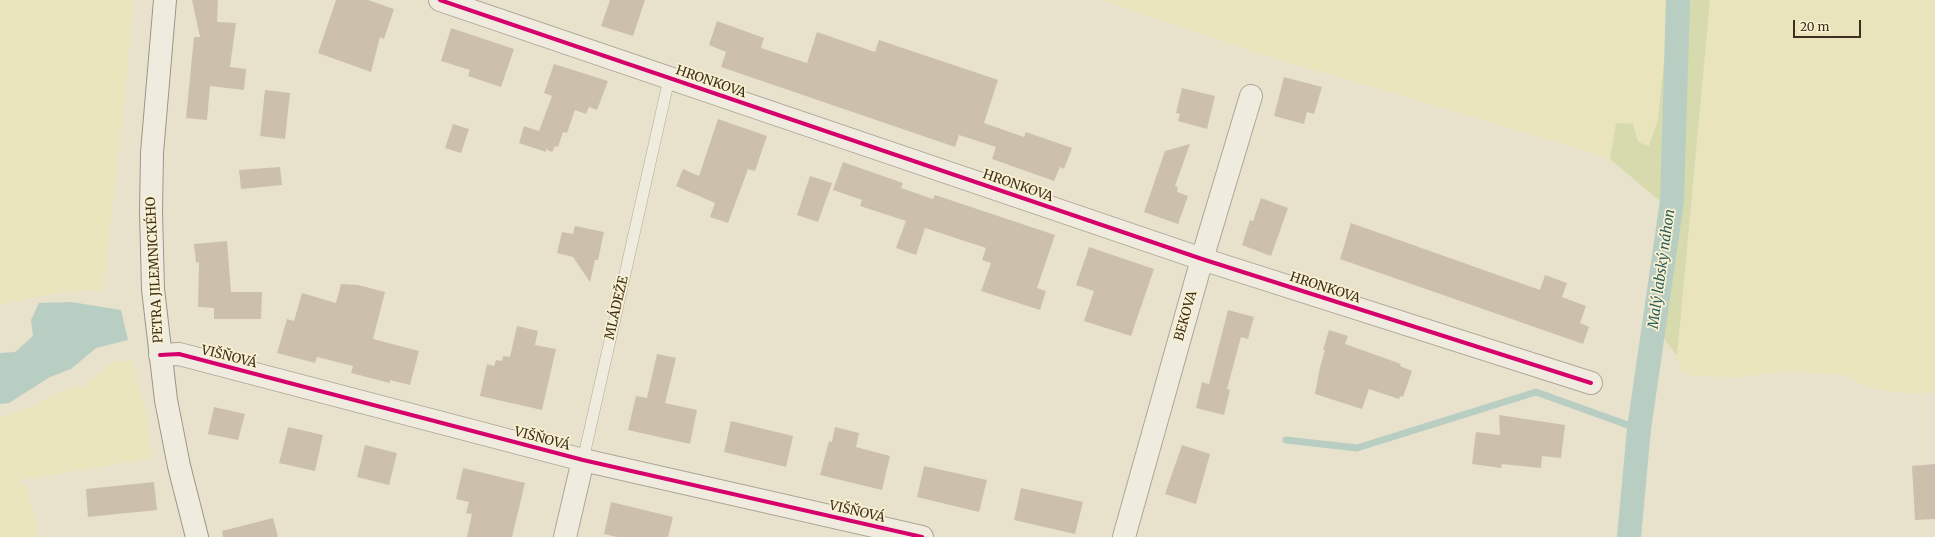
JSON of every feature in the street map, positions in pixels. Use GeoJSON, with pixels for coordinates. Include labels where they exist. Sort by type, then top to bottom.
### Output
{"type":"FeatureCollection","features":[{"type":"Feature","properties":{"kind":"street","name":"PETRA JILEMNICKÉHO"},"geometry":{"type":"LineString","coordinates":[[165,0],[152,152],[151,204],[154,289],[166,400],[179,466],[197,537]]}},
{"type":"Feature","properties":{"kind":"street","name":"HRONKOVA"},"geometry":{"type":"LineString","coordinates":[[440,0],[1202,259],[1591,384]]}},
{"type":"Feature","properties":{"kind":"street","name":"BEKOVA"},"geometry":{"type":"LineString","coordinates":[[1124,537],[1202,259],[1251,96]]}},
{"type":"Feature","properties":{"kind":"street","name":"VIŠŇOVÁ"},"geometry":{"type":"LineString","coordinates":[[160,355],[179,354],[583,460],[922,537]]}},
{"type":"Feature","properties":{"kind":"street","name":"MLÁDEŽE"},"geometry":{"type":"LineString","coordinates":[[565,537],[583,460]]}},
{"type":"Feature","properties":{"kind":"lane","name":"MLÁDEŽE"},"geometry":{"type":"LineString","coordinates":[[583,460],[669,79]]}},
{"type":"Feature","properties":{"kind":"shaded area"},"geometry":{"type":"Polygon","coordinates":[[[0,0],[133,0],[126,88],[103,290],[61,292],[0,305],[0,0]]]}},
{"type":"Feature","properties":{"kind":"shaded area"},"geometry":{"type":"Polygon","coordinates":[[[1103,0],[1670,0],[1658,120],[1649,146],[1638,142],[1616,123],[1610,159],[1494,123],[1259,54],[1103,0]]]}},
{"type":"Feature","properties":{"kind":"shaded area"},"geometry":{"type":"Polygon","coordinates":[[[1710,0],[1935,0],[1935,392],[1907,394],[1875,389],[1859,383],[1848,375],[1787,372],[1735,377],[1694,376],[1682,372],[1677,356],[1710,0]]]}},
{"type":"Feature","properties":{"kind":"shaded area"},"geometry":{"type":"Polygon","coordinates":[[[71,302],[121,310],[128,340],[96,348],[71,369],[50,377],[9,403],[0,404],[0,353],[15,352],[33,336],[31,320],[39,303],[71,302]]]}},
{"type":"Feature","properties":{"kind":"shaded area"},"geometry":{"type":"Polygon","coordinates":[[[114,361],[132,361],[146,412],[152,458],[20,480],[21,486],[27,486],[39,537],[0,537],[0,418],[34,406],[68,388],[84,386],[114,361]]]}},
{"type":"Feature","properties":{"kind":"green space"},"geometry":{"type":"Polygon","coordinates":[[[1670,0],[1710,0],[1677,356],[1646,314],[1661,202],[1610,159],[1616,123],[1633,124],[1638,142],[1649,146],[1658,120],[1670,0]]]}},
{"type":"Feature","properties":{"kind":"building"},"geometry":{"type":"Polygon","coordinates":[[[192,0],[218,0],[217,22],[236,23],[230,67],[246,69],[244,90],[210,86],[207,120],[186,118],[194,37],[200,37],[192,0]]]}},
{"type":"Feature","properties":{"kind":"building"},"geometry":{"type":"Polygon","coordinates":[[[336,0],[368,0],[394,9],[384,39],[380,37],[371,72],[318,53],[336,0]]]}},
{"type":"Feature","properties":{"kind":"building"},"geometry":{"type":"Polygon","coordinates":[[[610,0],[645,0],[633,36],[601,26],[610,0]]]}},
{"type":"Feature","properties":{"kind":"building"},"geometry":{"type":"Polygon","coordinates":[[[717,21],[764,38],[761,48],[807,63],[817,32],[875,52],[879,40],[998,80],[984,123],[1024,137],[1026,132],[1072,148],[1064,169],[1060,167],[1054,181],[992,159],[996,147],[959,135],[955,147],[721,67],[726,52],[709,45],[717,21]]]}},
{"type":"Feature","properties":{"kind":"building"},"geometry":{"type":"Polygon","coordinates":[[[451,28],[514,49],[501,87],[468,76],[470,70],[441,61],[451,28]]]}},
{"type":"Feature","properties":{"kind":"building"},"geometry":{"type":"Polygon","coordinates":[[[554,64],[608,81],[597,110],[589,107],[586,114],[575,110],[567,133],[563,132],[558,147],[555,146],[552,152],[546,149],[546,152],[519,143],[524,126],[539,131],[552,96],[544,93],[554,64]]]}},
{"type":"Feature","properties":{"kind":"building"},"geometry":{"type":"Polygon","coordinates":[[[1284,77],[1322,87],[1314,114],[1307,112],[1304,124],[1274,116],[1284,77]]]}},
{"type":"Feature","properties":{"kind":"building"},"geometry":{"type":"Polygon","coordinates":[[[1182,88],[1215,96],[1207,129],[1178,121],[1180,114],[1176,113],[1182,88]]]}},
{"type":"Feature","properties":{"kind":"building"},"geometry":{"type":"Polygon","coordinates":[[[265,90],[290,93],[285,139],[260,136],[265,90]]]}},
{"type":"Feature","properties":{"kind":"building"},"geometry":{"type":"Polygon","coordinates":[[[718,119],[767,136],[755,171],[748,169],[728,223],[710,217],[715,203],[676,186],[683,169],[699,176],[718,119]]]}},
{"type":"Feature","properties":{"kind":"building"},"geometry":{"type":"Polygon","coordinates":[[[453,124],[469,129],[461,153],[445,148],[453,124]]]}},
{"type":"Feature","properties":{"kind":"building"},"geometry":{"type":"Polygon","coordinates":[[[1190,144],[1175,186],[1178,187],[1177,192],[1188,196],[1178,224],[1144,212],[1165,151],[1190,144]]]}},
{"type":"Feature","properties":{"kind":"building"},"geometry":{"type":"Polygon","coordinates":[[[843,162],[903,183],[901,188],[933,199],[935,195],[1055,235],[1037,288],[1046,291],[1040,310],[981,291],[991,263],[982,260],[986,248],[925,228],[916,255],[896,248],[906,221],[860,206],[862,200],[833,190],[843,162]]]}},
{"type":"Feature","properties":{"kind":"building"},"geometry":{"type":"Polygon","coordinates":[[[280,167],[282,185],[241,189],[239,170],[280,167]]]}},
{"type":"Feature","properties":{"kind":"building"},"geometry":{"type":"Polygon","coordinates":[[[810,176],[832,183],[818,222],[797,215],[810,176]]]}},
{"type":"Feature","properties":{"kind":"building"},"geometry":{"type":"Polygon","coordinates":[[[1261,198],[1288,208],[1271,256],[1242,245],[1250,220],[1253,221],[1261,198]]]}},
{"type":"Feature","properties":{"kind":"building"},"geometry":{"type":"Polygon","coordinates":[[[1351,223],[1540,290],[1545,275],[1567,283],[1562,297],[1586,306],[1580,323],[1589,327],[1583,344],[1340,259],[1351,223]]]}},
{"type":"Feature","properties":{"kind":"building"},"geometry":{"type":"Polygon","coordinates":[[[575,226],[604,232],[598,260],[595,260],[590,282],[573,257],[557,253],[562,232],[573,234],[575,226]]]}},
{"type":"Feature","properties":{"kind":"building"},"geometry":{"type":"Polygon","coordinates":[[[227,241],[231,292],[262,292],[261,319],[214,319],[214,308],[198,307],[199,262],[196,263],[194,244],[227,241]]]}},
{"type":"Feature","properties":{"kind":"building"},"geometry":{"type":"Polygon","coordinates":[[[1089,247],[1154,269],[1131,336],[1084,321],[1094,291],[1076,285],[1089,247]]]}},
{"type":"Feature","properties":{"kind":"building"},"geometry":{"type":"Polygon","coordinates":[[[341,284],[358,285],[385,292],[373,339],[419,351],[410,385],[390,380],[390,383],[351,373],[353,366],[317,357],[315,363],[277,353],[287,319],[294,321],[302,293],[336,303],[341,284]]]}},
{"type":"Feature","properties":{"kind":"building"},"geometry":{"type":"Polygon","coordinates":[[[1228,310],[1254,317],[1248,339],[1241,337],[1227,389],[1230,390],[1224,415],[1196,408],[1202,382],[1209,384],[1228,310]]]}},
{"type":"Feature","properties":{"kind":"building"},"geometry":{"type":"Polygon","coordinates":[[[517,326],[538,331],[535,345],[556,349],[542,410],[480,396],[487,364],[494,366],[496,360],[502,361],[503,356],[510,357],[517,326]]]}},
{"type":"Feature","properties":{"kind":"building"},"geometry":{"type":"Polygon","coordinates":[[[1329,330],[1348,336],[1345,344],[1401,364],[1400,366],[1412,371],[1403,397],[1400,396],[1399,399],[1369,389],[1362,409],[1315,394],[1325,350],[1323,350],[1329,330]]]}},
{"type":"Feature","properties":{"kind":"building"},"geometry":{"type":"Polygon","coordinates":[[[657,354],[676,358],[665,403],[697,410],[690,444],[628,430],[636,396],[647,398],[657,354]]]}},
{"type":"Feature","properties":{"kind":"building"},"geometry":{"type":"Polygon","coordinates":[[[214,407],[245,414],[238,440],[208,434],[214,407]]]}},
{"type":"Feature","properties":{"kind":"building"},"geometry":{"type":"Polygon","coordinates":[[[1499,415],[1565,425],[1561,458],[1542,456],[1541,468],[1502,464],[1501,468],[1472,464],[1476,432],[1500,435],[1499,415]]]}},
{"type":"Feature","properties":{"kind":"building"},"geometry":{"type":"Polygon","coordinates":[[[731,421],[793,436],[786,467],[724,452],[731,421]]]}},
{"type":"Feature","properties":{"kind":"building"},"geometry":{"type":"Polygon","coordinates":[[[288,427],[323,435],[315,471],[279,463],[288,427]]]}},
{"type":"Feature","properties":{"kind":"building"},"geometry":{"type":"Polygon","coordinates":[[[835,427],[859,433],[856,447],[890,456],[882,490],[820,475],[829,441],[832,442],[835,427]]]}},
{"type":"Feature","properties":{"kind":"building"},"geometry":{"type":"Polygon","coordinates":[[[365,445],[397,453],[389,485],[357,477],[365,445]]]}},
{"type":"Feature","properties":{"kind":"building"},"geometry":{"type":"Polygon","coordinates":[[[1182,445],[1210,454],[1196,504],[1165,494],[1182,445]]]}},
{"type":"Feature","properties":{"kind":"building"},"geometry":{"type":"Polygon","coordinates":[[[1935,464],[1935,519],[1915,520],[1912,466],[1935,464]]]}},
{"type":"Feature","properties":{"kind":"building"},"geometry":{"type":"Polygon","coordinates":[[[924,466],[987,480],[979,512],[917,497],[924,466]]]}},
{"type":"Feature","properties":{"kind":"building"},"geometry":{"type":"Polygon","coordinates":[[[463,468],[525,483],[512,537],[467,537],[472,514],[466,513],[469,502],[456,499],[463,468]]]}},
{"type":"Feature","properties":{"kind":"building"},"geometry":{"type":"Polygon","coordinates":[[[154,482],[157,510],[88,517],[86,489],[154,482]]]}},
{"type":"Feature","properties":{"kind":"building"},"geometry":{"type":"Polygon","coordinates":[[[1021,488],[1083,502],[1075,534],[1014,520],[1021,488]]]}},
{"type":"Feature","properties":{"kind":"building"},"geometry":{"type":"Polygon","coordinates":[[[611,502],[673,517],[668,537],[617,537],[604,534],[611,502]]]}},
{"type":"Feature","properties":{"kind":"building"},"geometry":{"type":"Polygon","coordinates":[[[273,518],[278,537],[223,537],[222,531],[273,518]]]}},
{"type":"Feature","properties":{"kind":"waterway","name":"Malý labský náhon"},"geometry":{"type":"LineString","coordinates":[[1629,537],[1639,429],[1672,201],[1678,0]]}},
{"type":"Feature","properties":{"kind":"waterway"},"geometry":{"type":"LineString","coordinates":[[1286,440],[1357,448],[1536,392],[1639,429]]}},
{"type":"Feature","properties":{"kind":"cycle path"},"geometry":{"type":"LineString","coordinates":[[440,0],[1202,259],[1591,383]]}},
{"type":"Feature","properties":{"kind":"cycle path"},"geometry":{"type":"LineString","coordinates":[[160,355],[179,354],[583,460],[922,537]]}}]}
